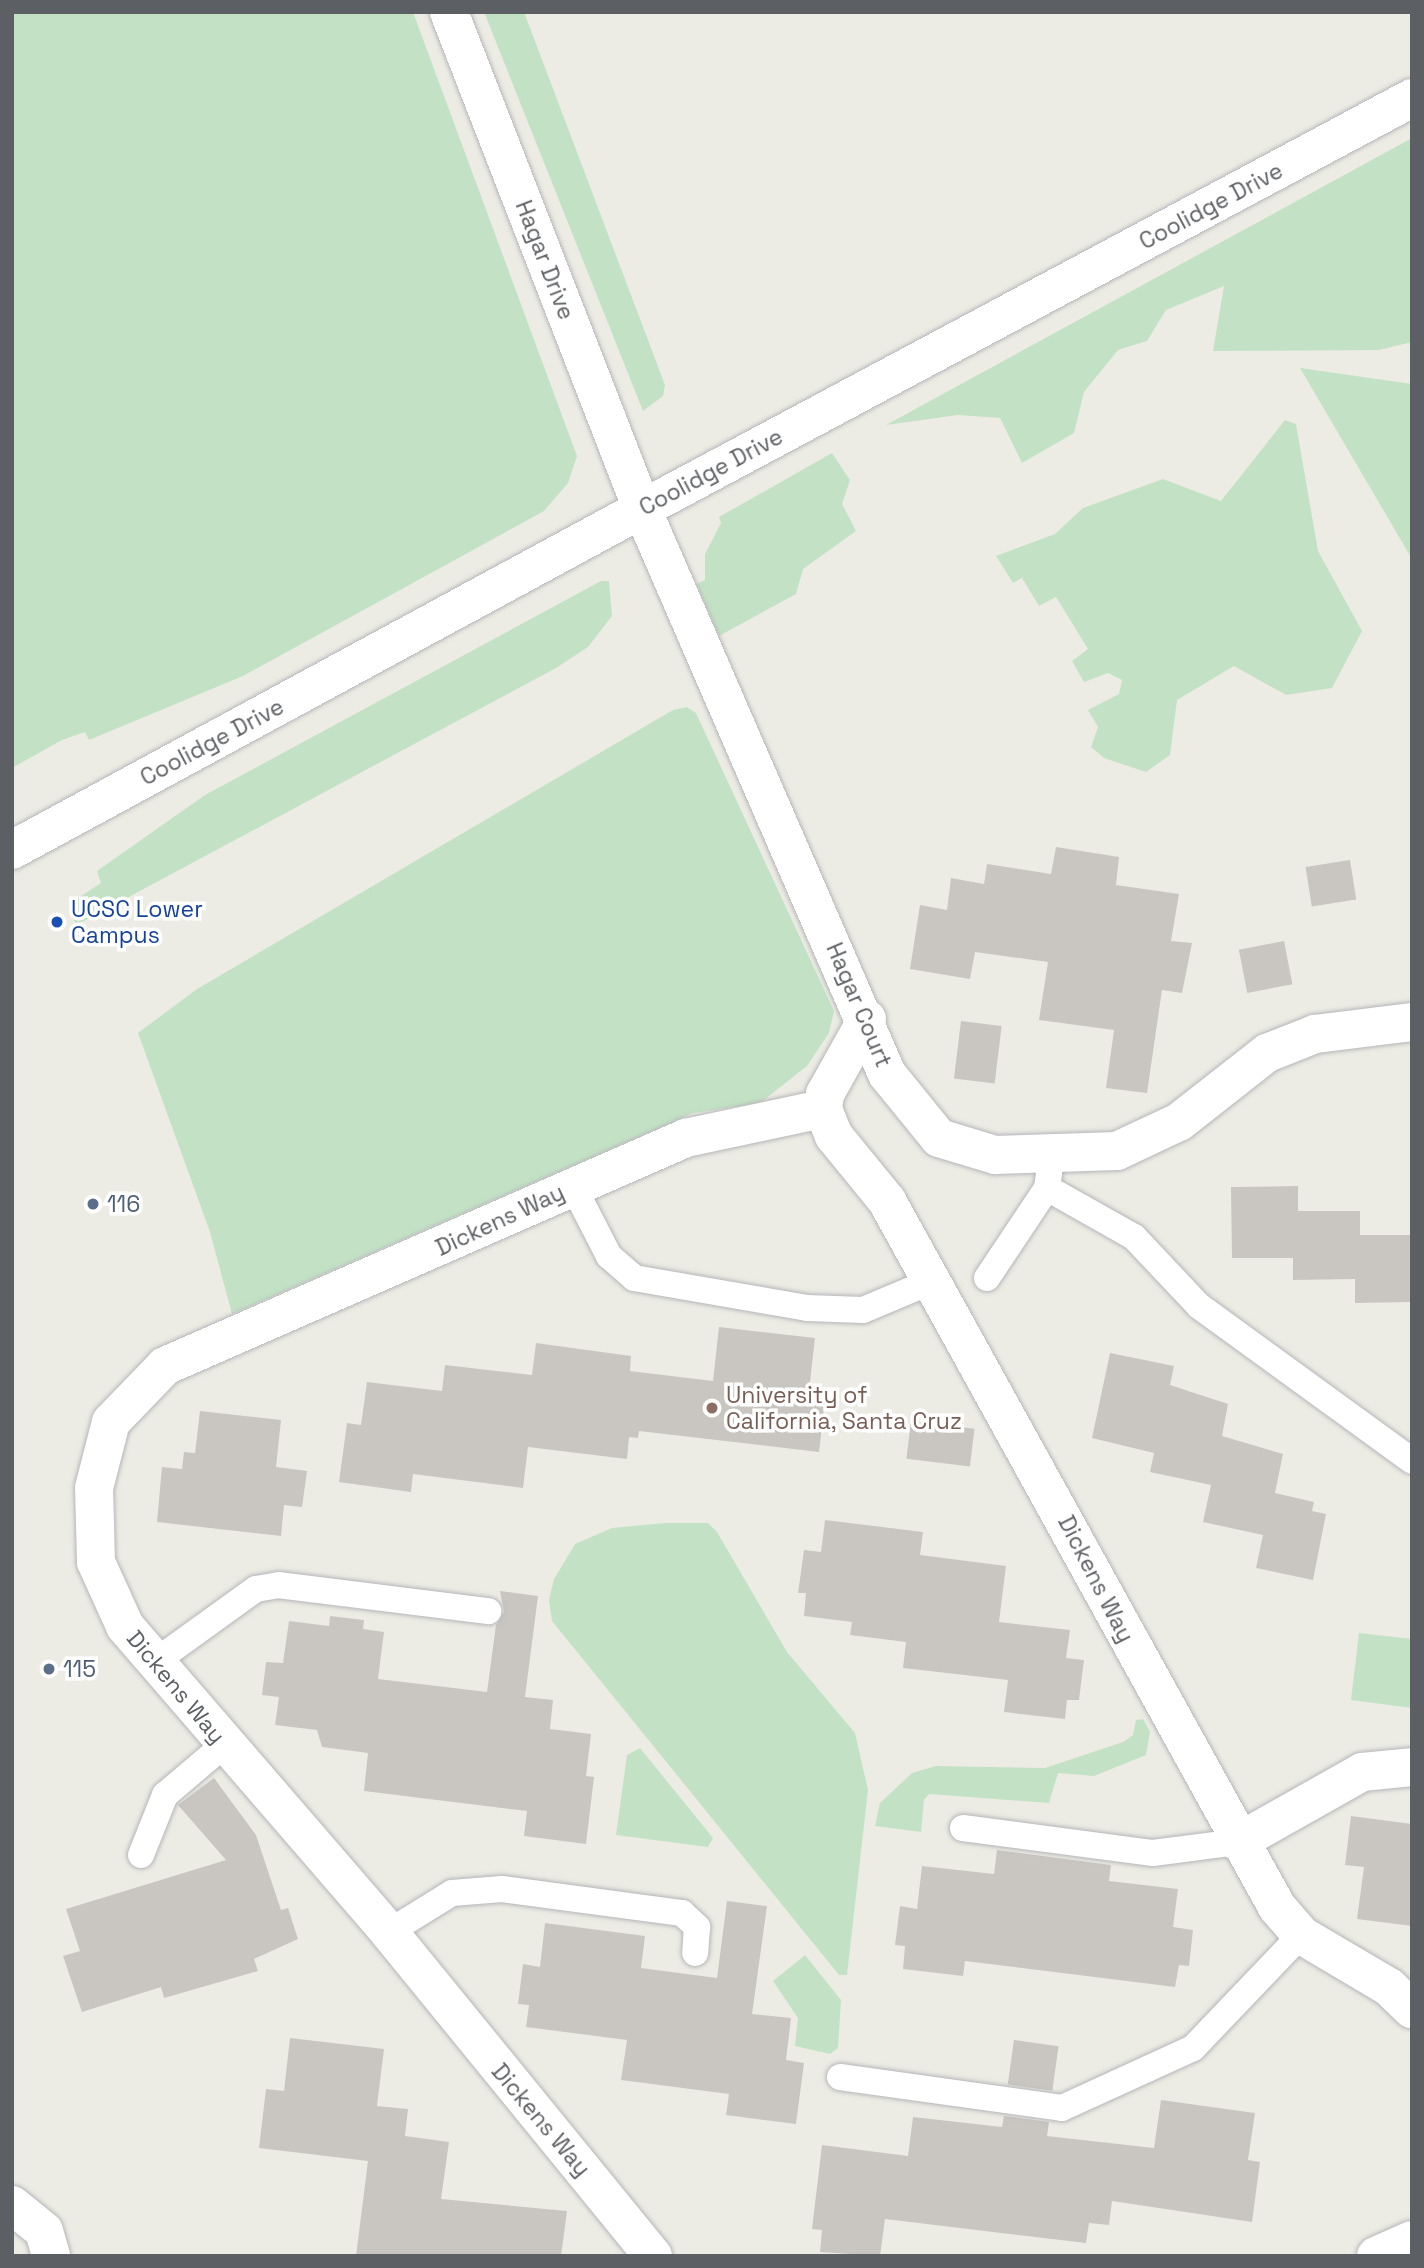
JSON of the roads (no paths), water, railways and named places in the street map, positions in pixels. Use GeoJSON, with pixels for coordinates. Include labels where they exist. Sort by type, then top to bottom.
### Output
{"type":"FeatureCollection","features":[{"type":"Feature","properties":{"kind":"street","name":"Hagar Drive"},"geometry":{"type":"LineString","coordinates":[[449,12],[642,509]]}},
{"type":"Feature","properties":{"kind":"street","name":"Coolidge Drive"},"geometry":{"type":"LineString","coordinates":[[12,850],[642,509],[1412,98]]}},
{"type":"Feature","properties":{"kind":"street","name":"Hagar Court"},"geometry":{"type":"LineString","coordinates":[[642,509],[867,1019],[887,1074],[939,1138],[1049,1172],[1117,1151],[1167,1128],[1267,1054],[1315,1034],[1412,1022]]}},
{"type":"Feature","properties":{"kind":"street"},"geometry":{"type":"LineString","coordinates":[[823,1109],[825,1094],[867,1019]]}},
{"type":"Feature","properties":{"kind":"street","name":"Dickens Way"},"geometry":{"type":"LineString","coordinates":[[653,2256],[389,1932],[125,1626],[96,1562],[94,1488],[111,1422],[165,1366],[686,1138],[823,1109],[834,1136],[887,1201],[930,1282],[1060,1509],[1238,1842],[1301,1935],[1389,1987],[1412,2009]]}},
{"type":"Feature","properties":{"kind":"street"},"geometry":{"type":"LineString","coordinates":[[1238,1842],[1362,1772],[1412,1768]]}},
{"type":"Feature","properties":{"kind":"street"},"geometry":{"type":"LineString","coordinates":[[12,2204],[44,2231],[51,2256]]}},
{"type":"Feature","properties":{"kind":"street"},"geometry":{"type":"LineString","coordinates":[[1376,2256],[1412,2239]]}},
{"type":"Feature","properties":{"kind":"lane"},"geometry":{"type":"LineString","coordinates":[[987,1278],[1049,1172],[1134,1237],[1199,1306],[1412,1461]]}},
{"type":"Feature","properties":{"kind":"lane"},"geometry":{"type":"LineString","coordinates":[[573,1186],[608,1256],[634,1278],[807,1308],[863,1310],[930,1282]]}},
{"type":"Feature","properties":{"kind":"lane"},"geometry":{"type":"LineString","coordinates":[[156,1661],[256,1589],[278,1585],[488,1611]]}},
{"type":"Feature","properties":{"kind":"lane"},"geometry":{"type":"LineString","coordinates":[[141,1855],[165,1795],[225,1744]]}},
{"type":"Feature","properties":{"kind":"lane"},"geometry":{"type":"LineString","coordinates":[[963,1828],[1153,1853],[1238,1842]]}},
{"type":"Feature","properties":{"kind":"lane"},"geometry":{"type":"LineString","coordinates":[[389,1932],[452,1893],[502,1889],[682,1913],[697,1927],[695,1953]]}},
{"type":"Feature","properties":{"kind":"lane"},"geometry":{"type":"LineString","coordinates":[[839,2077],[1062,2108],[1193,2048],[1301,1935]]}},
{"type":"Feature","properties":{"kind":"place","name":"UCSC Lower Campus"},"geometry":{"type":"Point","coordinates":[57,922]}},
{"type":"Feature","properties":{"kind":"place","name":"116"},"geometry":{"type":"Point","coordinates":[93,1204]}},
{"type":"Feature","properties":{"kind":"place","name":"University of California, Santa Cruz"},"geometry":{"type":"Point","coordinates":[712,1408]}},
{"type":"Feature","properties":{"kind":"place","name":"115"},"geometry":{"type":"Point","coordinates":[49,1669]}}]}
